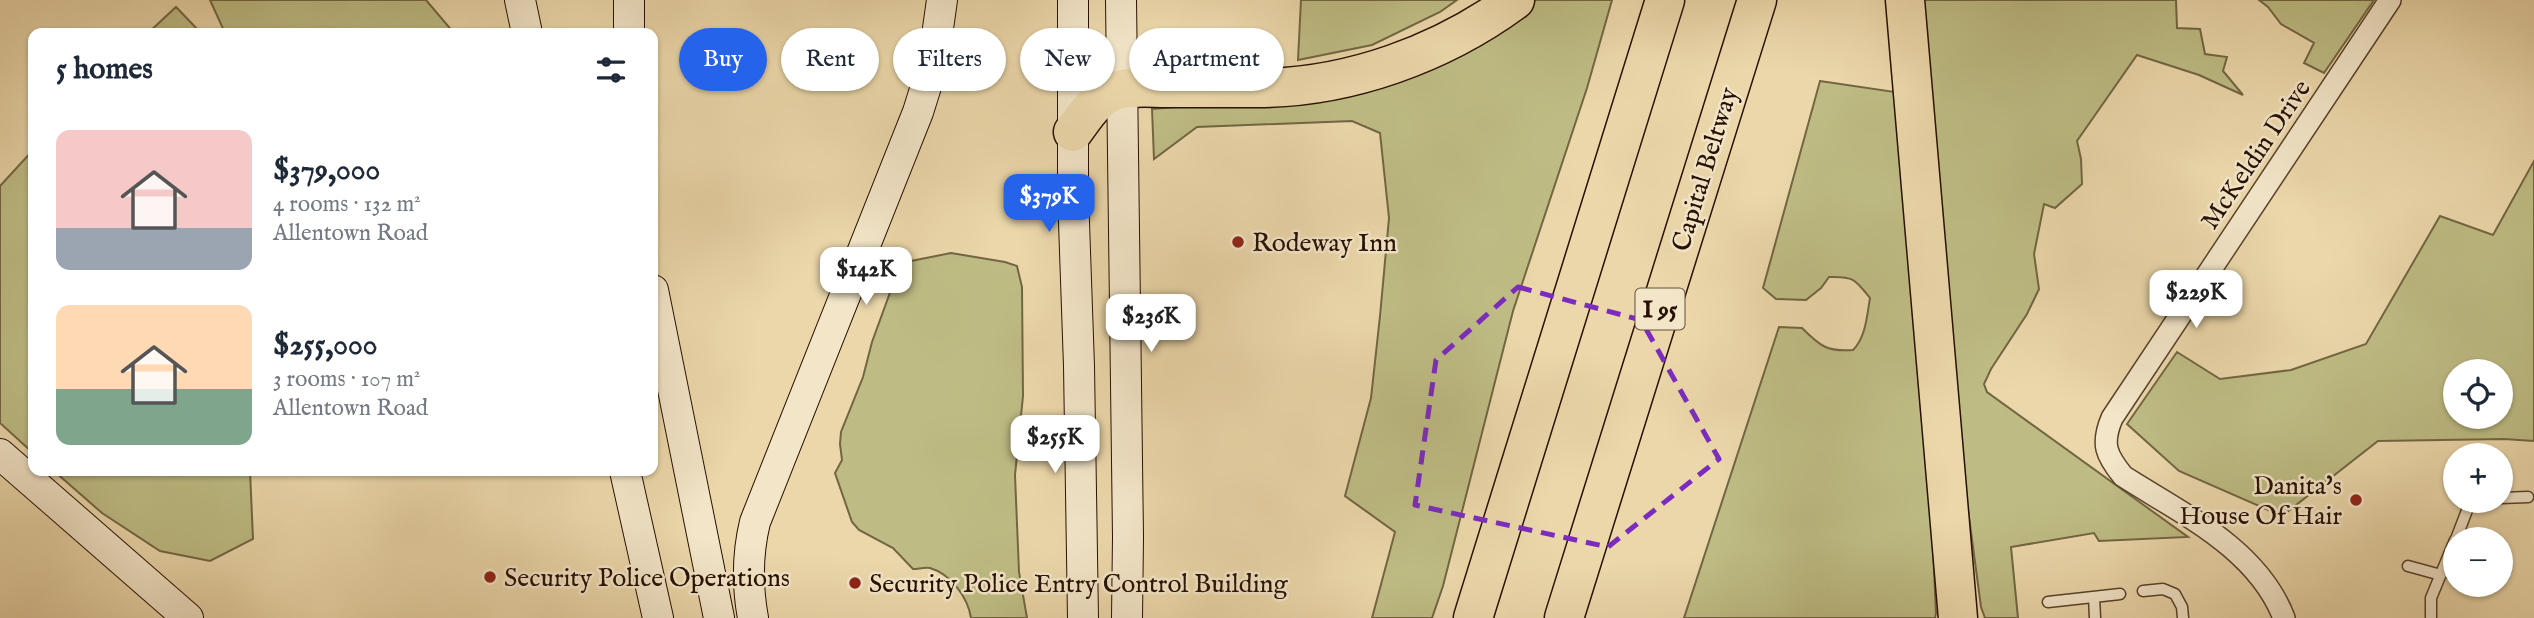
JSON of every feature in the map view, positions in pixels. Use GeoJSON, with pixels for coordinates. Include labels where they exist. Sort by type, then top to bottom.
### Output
{"type":"FeatureCollection","features":[{"type":"Feature","properties":{"kind":"highway"},"geometry":{"type":"LineString","coordinates":[[1073,132],[1104,96],[1123,89],[1287,87],[1340,78],[1401,62],[1429,50],[1515,0]]}},
{"type":"Feature","properties":{"kind":"highway"},"geometry":{"type":"LineString","coordinates":[[1473,618],[1665,0]]}},
{"type":"Feature","properties":{"kind":"highway","name":"Capital Beltway"},"geometry":{"type":"LineString","coordinates":[[1564,618],[1757,0]]}},
{"type":"Feature","properties":{"kind":"highway"},"geometry":{"type":"LineString","coordinates":[[1905,0],[1958,618]]}},
{"type":"Feature","properties":{"kind":"street"},"geometry":{"type":"LineString","coordinates":[[520,0],[526,28]]}},
{"type":"Feature","properties":{"kind":"street"},"geometry":{"type":"LineString","coordinates":[[629,0],[629,28]]}},
{"type":"Feature","properties":{"kind":"street"},"geometry":{"type":"LineString","coordinates":[[754,618],[747,579],[749,548],[755,522],[918,112],[933,64],[942,0]]}},
{"type":"Feature","properties":{"kind":"street"},"geometry":{"type":"LineString","coordinates":[[1073,0],[1073,132],[1083,618]]}},
{"type":"Feature","properties":{"kind":"street"},"geometry":{"type":"LineString","coordinates":[[1121,0],[1128,537],[1126,618]]}},
{"type":"Feature","properties":{"kind":"street","name":"McKeldin Drive"},"geometry":{"type":"LineString","coordinates":[[2284,618],[2266,583],[2227,543],[2123,476],[2111,461],[2106,447],[2106,432],[2112,418],[2390,0]]}},
{"type":"Feature","properties":{"kind":"street"},"geometry":{"type":"LineString","coordinates":[[658,315],[719,618]]}},
{"type":"Feature","properties":{"kind":"street"},"geometry":{"type":"LineString","coordinates":[[0,454],[188,618]]}},
{"type":"Feature","properties":{"kind":"street"},"geometry":{"type":"LineString","coordinates":[[626,476],[658,618]]}},
{"type":"Feature","properties":{"kind":"street"},"geometry":{"type":"LineString","coordinates":[[1074,618],[1082,583]]}},
{"type":"Feature","properties":{"kind":"lane"},"geometry":{"type":"LineString","coordinates":[[2513,498],[2528,497]]}},
{"type":"Feature","properties":{"kind":"lane"},"geometry":{"type":"LineString","coordinates":[[2408,566],[2441,575]]}},
{"type":"Feature","properties":{"kind":"lane"},"geometry":{"type":"LineString","coordinates":[[2431,618],[2431,598],[2443,570]]}},
{"type":"Feature","properties":{"kind":"lane"},"geometry":{"type":"LineString","coordinates":[[2143,591],[2163,589],[2175,594],[2182,607],[2183,618]]}},
{"type":"Feature","properties":{"kind":"lane"},"geometry":{"type":"LineString","coordinates":[[2048,602],[2120,594]]}},
{"type":"Feature","properties":{"kind":"lane"},"geometry":{"type":"LineString","coordinates":[[2094,597],[2095,618]]}},
{"type":"Feature","properties":{"kind":"highlighted area"},"geometry":{"type":"Polygon","coordinates":[[[1518,287],[1641,320],[1719,459],[1608,547],[1415,505],[1436,360],[1518,287]]]}},
{"type":"Feature","properties":{"kind":"shaded area"},"geometry":{"type":"Polygon","coordinates":[[[210,0],[426,0],[450,28],[223,28],[210,0]]]}},
{"type":"Feature","properties":{"kind":"shaded area"},"geometry":{"type":"Polygon","coordinates":[[[1301,0],[1457,0],[1440,12],[1372,45],[1298,60],[1301,0]]]}},
{"type":"Feature","properties":{"kind":"shaded area"},"geometry":{"type":"Polygon","coordinates":[[[1527,0],[1612,0],[1587,88],[1513,311],[1443,586],[1432,618],[1372,618],[1395,532],[1345,496],[1371,398],[1380,316],[1389,218],[1380,133],[1352,121],[1197,127],[1154,159],[1152,109],[1233,102],[1265,91],[1284,91],[1284,84],[1527,0]]]}},
{"type":"Feature","properties":{"kind":"shaded area"},"geometry":{"type":"Polygon","coordinates":[[[1922,0],[2176,0],[2177,28],[2200,29],[2205,54],[2227,57],[2223,71],[2243,95],[2199,75],[2137,55],[2077,141],[2082,184],[2055,208],[2044,204],[2034,254],[2039,289],[2027,314],[1991,369],[1984,384],[1987,392],[2188,537],[2099,541],[2094,533],[2011,547],[2018,618],[1985,618],[1981,607],[1967,502],[1922,0]]]}},
{"type":"Feature","properties":{"kind":"shaded area"},"geometry":{"type":"Polygon","coordinates":[[[2259,0],[2374,0],[2324,73],[2304,63],[2314,43],[2281,24],[2259,0]]]}},
{"type":"Feature","properties":{"kind":"shaded area"},"geometry":{"type":"Polygon","coordinates":[[[176,7],[196,28],[153,28],[176,7]]]}},
{"type":"Feature","properties":{"kind":"shaded area"},"geometry":{"type":"Polygon","coordinates":[[[1820,81],[1895,92],[1932,528],[1935,618],[1684,618],[1779,327],[1802,328],[1830,349],[1853,350],[1861,339],[1865,326],[1870,298],[1849,278],[1829,277],[1821,288],[1806,300],[1776,299],[1763,288],[1820,81]]]}},
{"type":"Feature","properties":{"kind":"shaded area"},"geometry":{"type":"Polygon","coordinates":[[[28,155],[28,448],[0,423],[0,186],[28,155]]]}},
{"type":"Feature","properties":{"kind":"shaded area"},"geometry":{"type":"Polygon","coordinates":[[[2534,161],[2534,441],[2378,441],[2282,516],[2179,471],[2127,424],[2177,352],[2220,379],[2291,370],[2366,344],[2440,216],[2493,235],[2534,161]]]}},
{"type":"Feature","properties":{"kind":"shaded area"},"geometry":{"type":"Polygon","coordinates":[[[951,253],[1017,266],[1022,287],[1023,396],[1015,475],[1019,572],[1027,618],[971,618],[962,595],[945,576],[930,568],[913,569],[893,548],[859,530],[852,522],[835,473],[842,460],[841,432],[863,377],[872,342],[895,279],[901,269],[911,261],[951,253]]]}},
{"type":"Feature","properties":{"kind":"shaded area"},"geometry":{"type":"Polygon","coordinates":[[[60,476],[250,476],[253,539],[210,561],[160,551],[102,513],[60,476]]]}},
{"type":"Feature","properties":{"kind":"place","name":"Rodeway Inn"},"geometry":{"type":"Point","coordinates":[1238,242]}},
{"type":"Feature","properties":{"kind":"place","name":"Danita's House Of Hair"},"geometry":{"type":"Point","coordinates":[2356,500]}},
{"type":"Feature","properties":{"kind":"place","name":"Security Police Operations"},"geometry":{"type":"Point","coordinates":[490,577]}},
{"type":"Feature","properties":{"kind":"place","name":"Security Police Entry Control Building"},"geometry":{"type":"Point","coordinates":[855,583]}}]}
